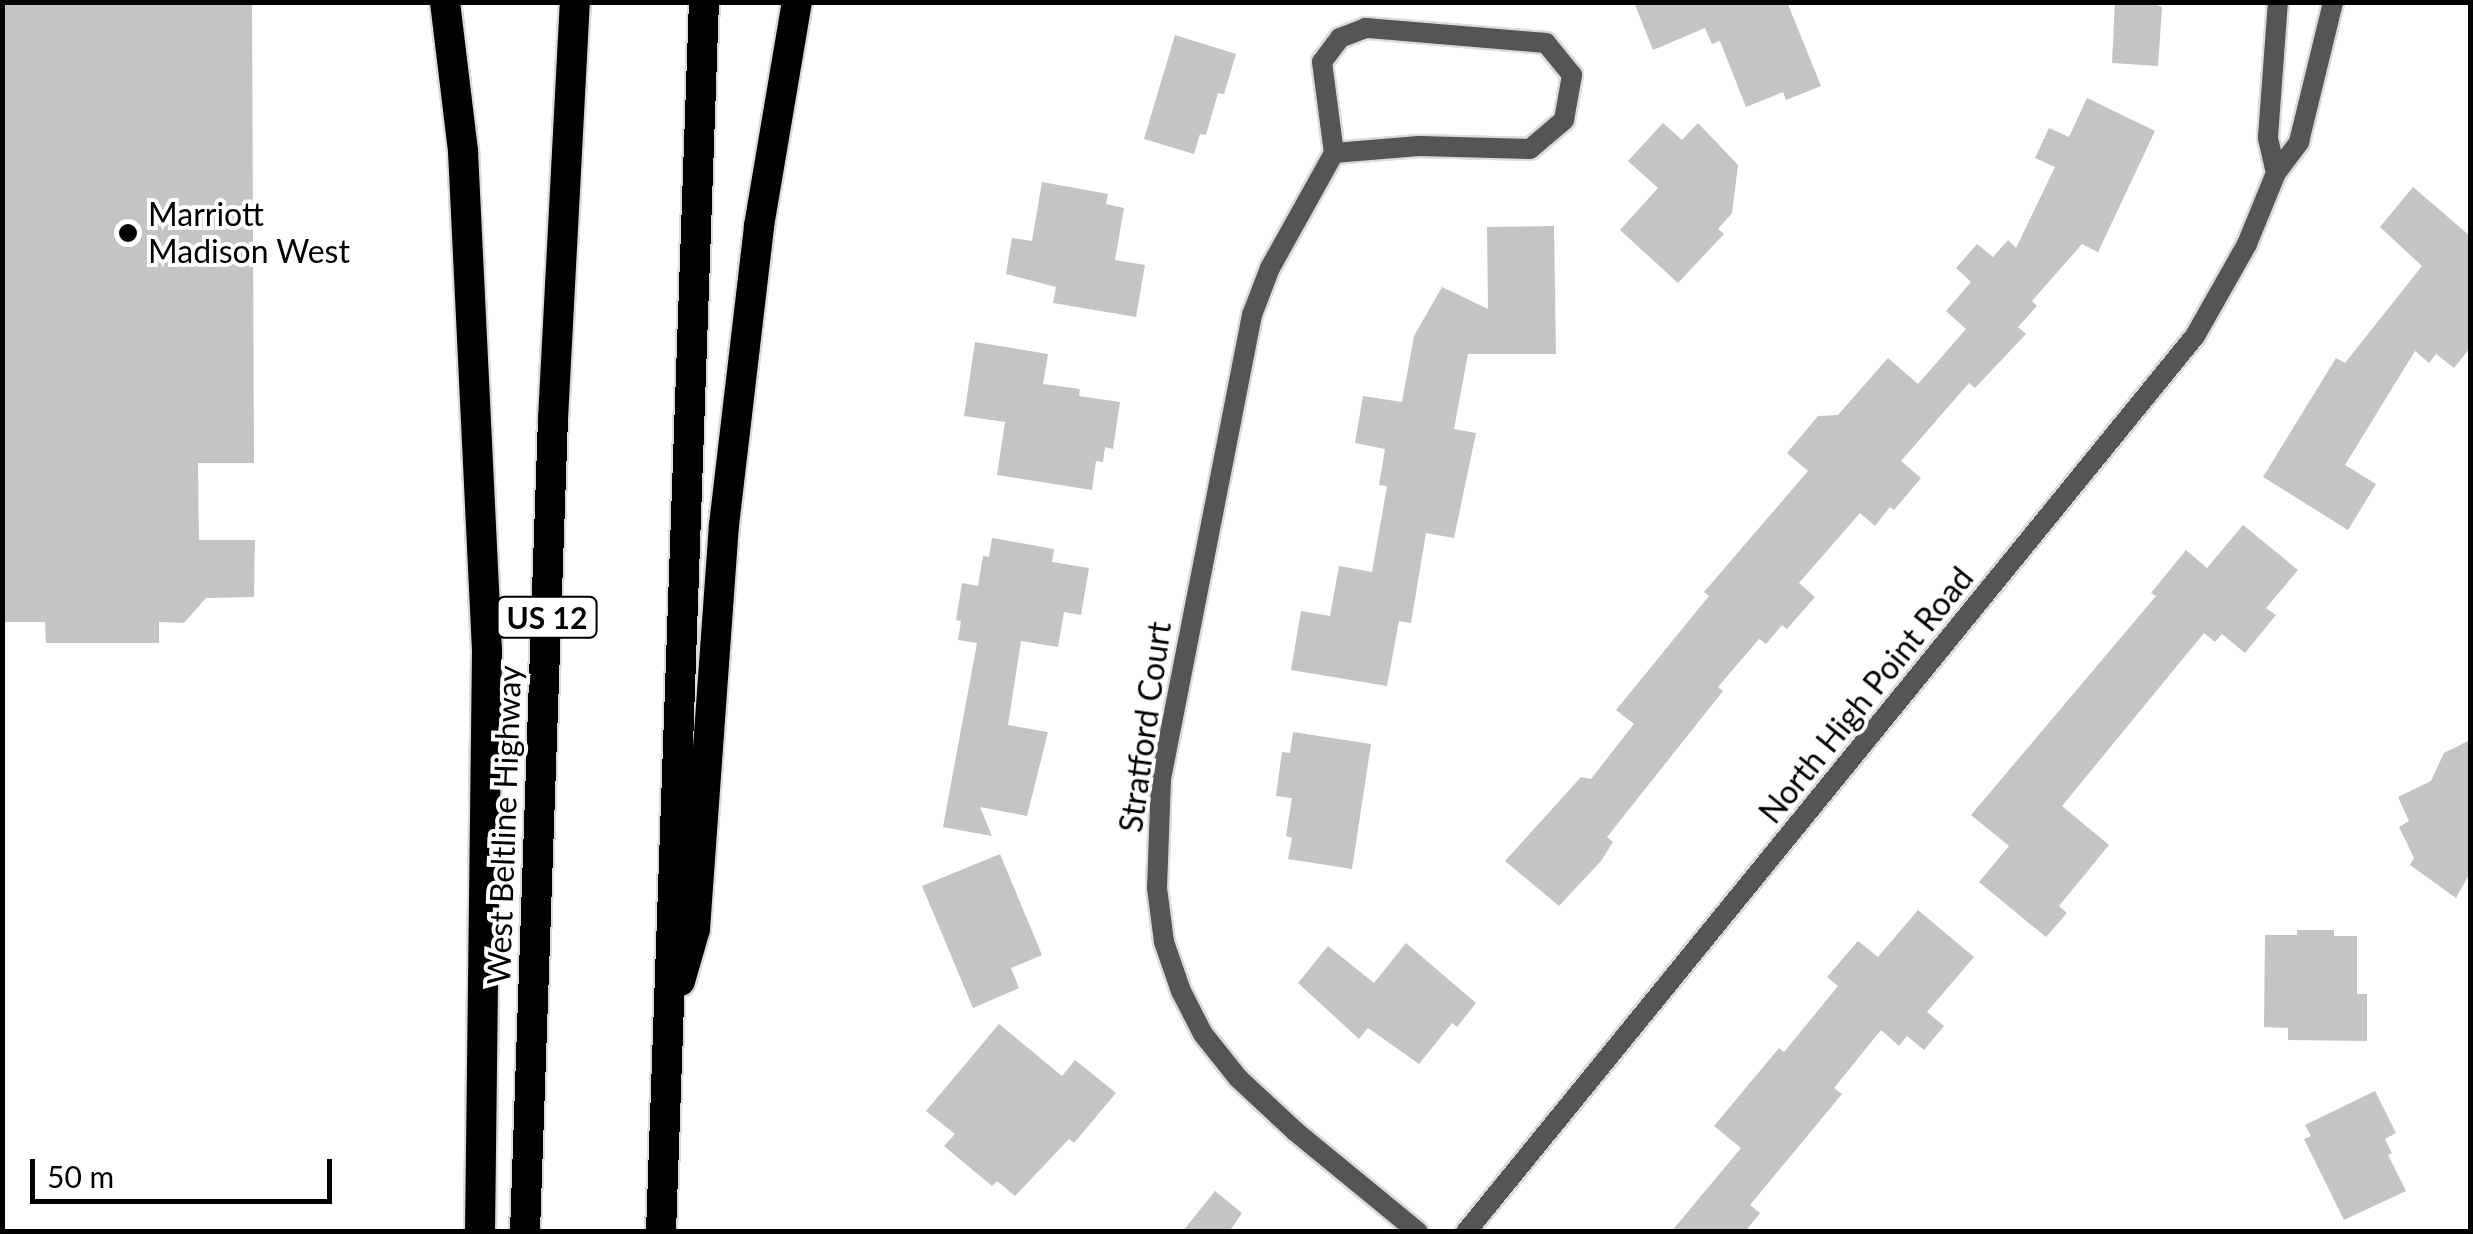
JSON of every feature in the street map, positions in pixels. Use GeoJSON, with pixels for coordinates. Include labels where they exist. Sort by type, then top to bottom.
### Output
{"type":"FeatureCollection","features":[{"type":"Feature","properties":{"kind":"highway"},"geometry":{"type":"LineString","coordinates":[[445,2],[464,151],[487,651],[480,1232]]}},
{"type":"Feature","properties":{"kind":"highway","name":"West Beltline Highway"},"geometry":{"type":"LineString","coordinates":[[525,1232],[553,419],[575,2]]}},
{"type":"Feature","properties":{"kind":"highway"},"geometry":{"type":"LineString","coordinates":[[661,1232],[704,2]]}},
{"type":"Feature","properties":{"kind":"highway"},"geometry":{"type":"LineString","coordinates":[[667,1028],[695,928],[724,525],[759,226],[797,2]]}},
{"type":"Feature","properties":{"kind":"street"},"geometry":{"type":"LineString","coordinates":[[2276,174],[2268,137],[2278,2]]}},
{"type":"Feature","properties":{"kind":"street","name":"North High Point Road"},"geometry":{"type":"LineString","coordinates":[[1466,1232],[2194,336],[2247,244],[2276,174],[2298,142],[2332,2]]}},
{"type":"Feature","properties":{"kind":"street"},"geometry":{"type":"LineString","coordinates":[[1366,28],[1546,43],[1572,75],[1564,120],[1530,149],[1419,146],[1334,153],[1322,62],[1340,38],[1366,28]]}},
{"type":"Feature","properties":{"kind":"street","name":"Stratford Court"},"geometry":{"type":"LineString","coordinates":[[1334,153],[1270,268],[1241,356],[1161,778],[1157,888],[1164,942],[1181,991],[1204,1034],[1238,1078],[1295,1132],[1418,1232]]}},
{"type":"Feature","properties":{"kind":"building","name":"Marriott Madison West"},"geometry":{"type":"Polygon","coordinates":[[[2,2],[252,2],[254,463],[198,463],[199,540],[255,540],[254,597],[206,598],[184,623],[159,622],[159,643],[46,643],[45,622],[2,622],[2,2]]]}},
{"type":"Feature","properties":{"kind":"building"},"geometry":{"type":"Polygon","coordinates":[[[1634,2],[1787,2],[1821,86],[1786,100],[1783,92],[1746,107],[1720,41],[1712,44],[1705,28],[1653,50],[1634,2]]]}},
{"type":"Feature","properties":{"kind":"building"},"geometry":{"type":"Polygon","coordinates":[[[2115,2],[2149,2],[2162,7],[2158,66],[2112,63],[2115,2]]]}},
{"type":"Feature","properties":{"kind":"building"},"geometry":{"type":"Polygon","coordinates":[[[1175,35],[1236,54],[1224,94],[1218,93],[1206,135],[1200,134],[1194,154],[1144,139],[1175,35]]]}},
{"type":"Feature","properties":{"kind":"building"},"geometry":{"type":"Polygon","coordinates":[[[2087,98],[2155,131],[2098,252],[2082,244],[2032,301],[2037,306],[2018,327],[2026,334],[1975,388],[1969,383],[1901,461],[1921,478],[1894,510],[1890,507],[1875,526],[1860,513],[1799,583],[1815,597],[1787,629],[1782,625],[1766,644],[1759,639],[1718,687],[1723,691],[1607,837],[1613,842],[1601,861],[1559,906],[1505,861],[1581,777],[1591,779],[1634,724],[1616,710],[1709,596],[1704,592],[1808,471],[1787,453],[1818,416],[1838,415],[1888,358],[1918,384],[1966,329],[1946,311],[1971,282],[1956,268],[1977,244],[1993,257],[2008,240],[2016,248],[2055,167],[2035,158],[2049,128],[2069,137],[2087,98]]]}},
{"type":"Feature","properties":{"kind":"building"},"geometry":{"type":"Polygon","coordinates":[[[1663,123],[1682,140],[1698,123],[1738,165],[1732,213],[1718,229],[1724,234],[1678,283],[1620,230],[1658,188],[1628,161],[1663,123]]]}},
{"type":"Feature","properties":{"kind":"building"},"geometry":{"type":"Polygon","coordinates":[[[1042,182],[1108,194],[1106,204],[1124,208],[1115,260],[1145,265],[1136,317],[1053,303],[1056,287],[1006,274],[1012,238],[1032,241],[1042,182]]]}},
{"type":"Feature","properties":{"kind":"building"},"geometry":{"type":"Polygon","coordinates":[[[2413,187],[2470,236],[2470,348],[2454,368],[2436,354],[2429,363],[2415,351],[2345,465],[2376,484],[2348,530],[2263,477],[2336,358],[2345,363],[2422,266],[2380,227],[2413,187]]]}},
{"type":"Feature","properties":{"kind":"building"},"geometry":{"type":"Polygon","coordinates":[[[1554,226],[1556,354],[1468,354],[1454,429],[1476,433],[1454,538],[1426,533],[1411,623],[1399,621],[1387,686],[1291,670],[1301,611],[1330,616],[1339,566],[1372,572],[1387,486],[1379,485],[1385,449],[1355,443],[1363,396],[1402,402],[1414,336],[1442,287],[1488,309],[1487,227],[1554,226]]]}},
{"type":"Feature","properties":{"kind":"building"},"geometry":{"type":"Polygon","coordinates":[[[975,342],[1048,354],[1043,384],[1080,389],[1079,396],[1120,402],[1113,449],[1105,447],[1103,462],[1096,461],[1092,490],[997,475],[1005,422],[964,416],[975,342]]]}},
{"type":"Feature","properties":{"kind":"building"},"geometry":{"type":"Polygon","coordinates":[[[2243,525],[2298,570],[2266,608],[2276,615],[2245,653],[2222,634],[2215,642],[2204,633],[2062,806],[2109,845],[2059,906],[2067,913],[2046,937],[1979,882],[2009,846],[1971,815],[2156,596],[2151,593],[2186,550],[2207,568],[2243,525]]]}},
{"type":"Feature","properties":{"kind":"building"},"geometry":{"type":"Polygon","coordinates":[[[992,538],[1054,549],[1052,562],[1089,568],[1081,615],[1064,612],[1058,647],[1021,641],[1008,725],[1048,732],[1027,816],[980,807],[992,836],[943,827],[977,643],[958,640],[961,621],[956,620],[962,583],[978,586],[983,556],[989,557],[992,538]]]}},
{"type":"Feature","properties":{"kind":"building"},"geometry":{"type":"Polygon","coordinates":[[[1293,732],[1371,744],[1352,869],[1288,859],[1292,838],[1286,836],[1292,798],[1276,796],[1282,752],[1290,753],[1293,732]]]}},
{"type":"Feature","properties":{"kind":"building"},"geometry":{"type":"Polygon","coordinates":[[[2470,740],[2470,873],[2456,898],[2410,865],[2414,858],[2399,827],[2409,821],[2398,797],[2431,781],[2444,753],[2470,740]]]}},
{"type":"Feature","properties":{"kind":"building"},"geometry":{"type":"Polygon","coordinates":[[[1000,854],[1042,955],[1011,968],[1019,988],[973,1008],[922,886],[1000,854]]]}},
{"type":"Feature","properties":{"kind":"building"},"geometry":{"type":"Polygon","coordinates":[[[1918,910],[1974,957],[1927,1012],[1944,1026],[1924,1050],[1907,1036],[1899,1046],[1881,1030],[1834,1088],[1842,1094],[1750,1205],[1760,1213],[1745,1232],[1671,1232],[1741,1148],[1714,1126],[1779,1048],[1784,1052],[1838,986],[1827,977],[1858,941],[1878,957],[1918,910]]]}},
{"type":"Feature","properties":{"kind":"building"},"geometry":{"type":"Polygon","coordinates":[[[2297,930],[2334,930],[2334,936],[2357,936],[2357,994],[2367,994],[2367,1041],[2288,1040],[2288,1028],[2264,1027],[2265,935],[2297,935],[2297,930]]]}},
{"type":"Feature","properties":{"kind":"building"},"geometry":{"type":"Polygon","coordinates":[[[1406,943],[1476,1003],[1457,1027],[1452,1023],[1419,1064],[1368,1028],[1359,1039],[1298,983],[1328,946],[1374,983],[1406,943]]]}},
{"type":"Feature","properties":{"kind":"building"},"geometry":{"type":"Polygon","coordinates":[[[999,1024],[1062,1076],[1075,1060],[1116,1093],[1074,1143],[1069,1139],[1015,1196],[997,1181],[992,1186],[944,1146],[955,1134],[926,1111],[999,1024]]]}},
{"type":"Feature","properties":{"kind":"building"},"geometry":{"type":"Polygon","coordinates":[[[2375,1091],[2396,1133],[2385,1139],[2392,1153],[2388,1155],[2406,1191],[2344,1220],[2304,1139],[2311,1136],[2305,1125],[2375,1091]]]}},
{"type":"Feature","properties":{"kind":"building"},"geometry":{"type":"Polygon","coordinates":[[[1215,1191],[1242,1213],[1229,1232],[1182,1232],[1215,1191]]]}},
{"type":"Feature","properties":{"kind":"place","name":"Marriott Madison West"},"geometry":{"type":"Point","coordinates":[128,233]}}]}
